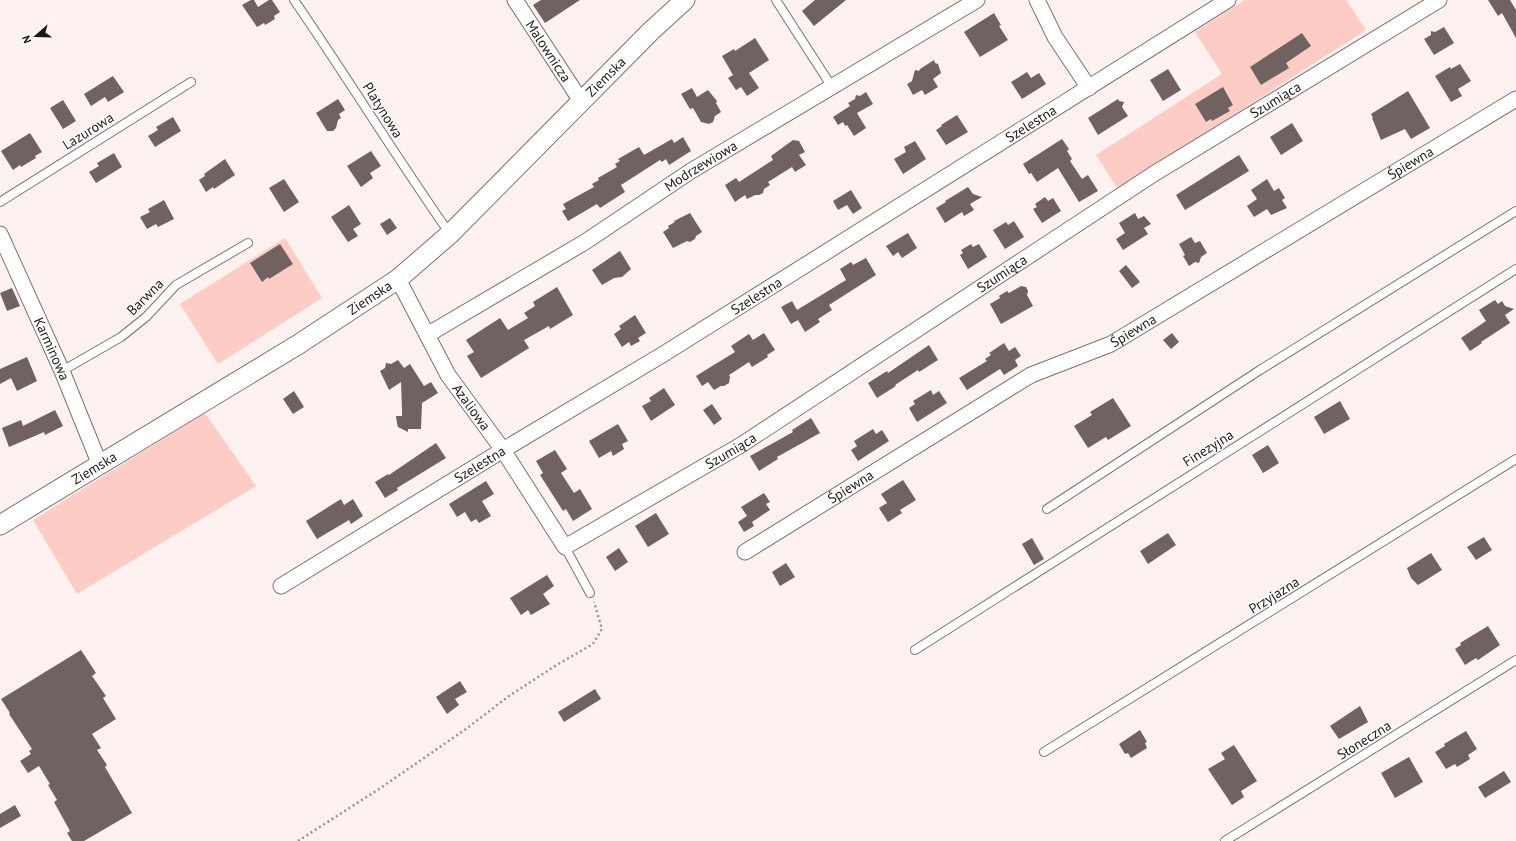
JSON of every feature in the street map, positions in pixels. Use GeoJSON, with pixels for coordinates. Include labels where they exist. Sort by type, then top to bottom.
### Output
{"type":"FeatureCollection","features":[{"type":"Feature","properties":{"kind":"street","name":"Malownicza"},"geometry":{"type":"LineString","coordinates":[[516,0],[581,102]]}},
{"type":"Feature","properties":{"kind":"street","name":"Ziemska"},"geometry":{"type":"LineString","coordinates":[[0,525],[299,344],[398,279],[450,234],[651,31],[684,0]]}},
{"type":"Feature","properties":{"kind":"street","name":"Modrzewiowa"},"geometry":{"type":"LineString","coordinates":[[427,335],[585,242],[691,170],[977,0]]}},
{"type":"Feature","properties":{"kind":"street"},"geometry":{"type":"LineString","coordinates":[[1036,0],[1055,37],[1089,88]]}},
{"type":"Feature","properties":{"kind":"street","name":"Szelestna"},"geometry":{"type":"LineString","coordinates":[[281,586],[662,355],[1228,0]]}},
{"type":"Feature","properties":{"kind":"street","name":"Szumiąca"},"geometry":{"type":"LineString","coordinates":[[565,548],[741,445],[1152,175],[1439,0]]}},
{"type":"Feature","properties":{"kind":"street","name":"Śpiewna"},"geometry":{"type":"LineString","coordinates":[[744,552],[1031,375],[1111,344],[1516,99]]}},
{"type":"Feature","properties":{"kind":"street","name":"Karminowa"},"geometry":{"type":"LineString","coordinates":[[0,234],[62,371],[100,465]]}},
{"type":"Feature","properties":{"kind":"street","name":"Azaliowa"},"geometry":{"type":"LineString","coordinates":[[398,279],[448,375],[503,450],[565,548]]}},
{"type":"Feature","properties":{"kind":"lane","name":"Platynowa"},"geometry":{"type":"LineString","coordinates":[[294,0],[342,69],[394,153],[450,234]]}},
{"type":"Feature","properties":{"kind":"lane"},"geometry":{"type":"LineString","coordinates":[[776,0],[832,86]]}},
{"type":"Feature","properties":{"kind":"lane","name":"Lazurowa"},"geometry":{"type":"LineString","coordinates":[[0,202],[191,82]]}},
{"type":"Feature","properties":{"kind":"lane"},"geometry":{"type":"LineString","coordinates":[[1047,509],[1278,359],[1516,211]]}},
{"type":"Feature","properties":{"kind":"lane","name":"Barwna"},"geometry":{"type":"LineString","coordinates":[[62,371],[121,337],[146,317],[176,285],[248,243]]}},
{"type":"Feature","properties":{"kind":"lane","name":"Finezyjna"},"geometry":{"type":"LineString","coordinates":[[915,650],[1516,269]]}},
{"type":"Feature","properties":{"kind":"lane","name":"Przyjazna"},"geometry":{"type":"LineString","coordinates":[[1044,752],[1516,459]]}},
{"type":"Feature","properties":{"kind":"lane","name":"Azaliowa"},"geometry":{"type":"LineString","coordinates":[[565,548],[590,593]]}},
{"type":"Feature","properties":{"kind":"lane","name":"Słoneczna"},"geometry":{"type":"LineString","coordinates":[[1225,841],[1516,660]]}},
{"type":"Feature","properties":{"kind":"path"},"geometry":{"type":"LineString","coordinates":[[298,841],[379,789],[466,729],[509,696],[555,666],[593,644],[602,629],[597,610],[590,593]]}},
{"type":"Feature","properties":{"kind":"shaded area"},"geometry":{"type":"Polygon","coordinates":[[[1245,0],[1346,0],[1366,30],[1118,189],[1096,155],[1222,74],[1195,32],[1245,0]]]}},
{"type":"Feature","properties":{"kind":"shaded area"},"geometry":{"type":"Polygon","coordinates":[[[285,238],[322,298],[218,364],[180,304],[285,238]]]}},
{"type":"Feature","properties":{"kind":"shaded area"},"geometry":{"type":"Polygon","coordinates":[[[205,413],[256,486],[77,594],[33,520],[205,413]]]}},
{"type":"Feature","properties":{"kind":"building"},"geometry":{"type":"Polygon","coordinates":[[[254,0],[258,7],[269,0],[272,0],[280,12],[274,16],[275,19],[265,25],[264,23],[257,27],[242,5],[254,0]]]}},
{"type":"Feature","properties":{"kind":"building"},"geometry":{"type":"Polygon","coordinates":[[[541,0],[580,0],[545,23],[533,5],[541,0]]]}},
{"type":"Feature","properties":{"kind":"building"},"geometry":{"type":"Polygon","coordinates":[[[815,0],[846,0],[814,26],[802,11],[815,0]]]}},
{"type":"Feature","properties":{"kind":"building"},"geometry":{"type":"Polygon","coordinates":[[[1488,0],[1510,0],[1516,10],[1516,38],[1502,13],[1498,16],[1488,0]]]}},
{"type":"Feature","properties":{"kind":"building"},"geometry":{"type":"Polygon","coordinates":[[[994,13],[1001,25],[999,26],[1008,40],[980,57],[964,32],[994,13]]]}},
{"type":"Feature","properties":{"kind":"building"},"geometry":{"type":"Polygon","coordinates":[[[1444,27],[1454,43],[1434,55],[1424,39],[1431,35],[1431,31],[1435,32],[1444,27]]]}},
{"type":"Feature","properties":{"kind":"building"},"geometry":{"type":"Polygon","coordinates":[[[1302,33],[1311,46],[1286,63],[1289,68],[1261,85],[1250,67],[1302,33]]]}},
{"type":"Feature","properties":{"kind":"building"},"geometry":{"type":"Polygon","coordinates":[[[755,38],[769,60],[749,73],[759,88],[747,96],[741,87],[736,90],[728,78],[733,75],[722,56],[734,49],[735,51],[755,38]]]}},
{"type":"Feature","properties":{"kind":"building"},"geometry":{"type":"Polygon","coordinates":[[[934,60],[935,63],[938,64],[941,73],[933,79],[938,87],[925,95],[922,90],[913,95],[907,84],[912,81],[915,70],[919,71],[934,60]]]}},
{"type":"Feature","properties":{"kind":"building"},"geometry":{"type":"Polygon","coordinates":[[[1460,64],[1471,81],[1458,89],[1462,96],[1451,102],[1435,76],[1450,67],[1451,69],[1460,64]]]}},
{"type":"Feature","properties":{"kind":"building"},"geometry":{"type":"Polygon","coordinates":[[[1168,69],[1181,90],[1163,101],[1150,80],[1168,69]]]}},
{"type":"Feature","properties":{"kind":"building"},"geometry":{"type":"Polygon","coordinates":[[[1027,72],[1031,78],[1039,73],[1046,84],[1022,99],[1011,82],[1027,72]]]}},
{"type":"Feature","properties":{"kind":"building"},"geometry":{"type":"Polygon","coordinates":[[[113,76],[124,92],[108,102],[105,97],[91,106],[84,94],[113,76]]]}},
{"type":"Feature","properties":{"kind":"building"},"geometry":{"type":"Polygon","coordinates":[[[1223,87],[1233,105],[1228,108],[1230,111],[1212,121],[1211,119],[1206,122],[1195,104],[1223,87]]]}},
{"type":"Feature","properties":{"kind":"building"},"geometry":{"type":"Polygon","coordinates":[[[692,88],[697,97],[708,90],[717,101],[716,103],[721,112],[715,116],[713,122],[709,124],[701,122],[693,108],[690,109],[681,94],[692,88]]]}},
{"type":"Feature","properties":{"kind":"building"},"geometry":{"type":"Polygon","coordinates":[[[1408,91],[1430,128],[1411,139],[1405,129],[1381,140],[1371,114],[1408,91]]]}},
{"type":"Feature","properties":{"kind":"building"},"geometry":{"type":"Polygon","coordinates":[[[866,92],[873,104],[857,113],[866,128],[854,136],[847,125],[845,126],[843,122],[838,125],[833,117],[850,106],[848,103],[855,99],[856,95],[860,96],[866,92]]]}},
{"type":"Feature","properties":{"kind":"building"},"geometry":{"type":"Polygon","coordinates":[[[338,99],[345,110],[339,114],[341,118],[338,120],[336,128],[333,131],[327,131],[316,113],[338,99]]]}},
{"type":"Feature","properties":{"kind":"building"},"geometry":{"type":"Polygon","coordinates":[[[1118,99],[1119,101],[1124,102],[1122,107],[1128,116],[1098,135],[1088,118],[1118,99]]]}},
{"type":"Feature","properties":{"kind":"building"},"geometry":{"type":"Polygon","coordinates":[[[63,100],[76,121],[63,129],[50,108],[63,100]]]}},
{"type":"Feature","properties":{"kind":"building"},"geometry":{"type":"Polygon","coordinates":[[[957,115],[968,132],[946,145],[936,130],[957,115]]]}},
{"type":"Feature","properties":{"kind":"building"},"geometry":{"type":"Polygon","coordinates":[[[173,117],[181,131],[155,147],[148,136],[158,130],[156,127],[173,117]]]}},
{"type":"Feature","properties":{"kind":"building"},"geometry":{"type":"Polygon","coordinates":[[[1292,123],[1303,141],[1281,155],[1270,137],[1292,123]]]}},
{"type":"Feature","properties":{"kind":"building"},"geometry":{"type":"Polygon","coordinates":[[[30,133],[42,152],[35,156],[36,158],[13,170],[1,151],[30,133]]]}},
{"type":"Feature","properties":{"kind":"building"},"geometry":{"type":"Polygon","coordinates":[[[683,137],[691,151],[669,165],[666,159],[662,162],[660,160],[621,185],[625,192],[600,208],[597,204],[568,221],[562,211],[566,209],[563,204],[594,187],[592,184],[599,180],[598,178],[617,167],[615,164],[620,161],[618,159],[639,147],[644,155],[672,139],[674,143],[683,137]]]}},
{"type":"Feature","properties":{"kind":"building"},"geometry":{"type":"Polygon","coordinates":[[[1062,139],[1069,149],[1067,151],[1072,159],[1070,161],[1082,179],[1088,175],[1098,191],[1079,202],[1058,168],[1037,182],[1031,173],[1029,174],[1023,164],[1062,139]]]}},
{"type":"Feature","properties":{"kind":"building"},"geometry":{"type":"Polygon","coordinates":[[[793,140],[799,141],[805,152],[799,155],[806,165],[795,172],[792,167],[768,182],[770,185],[764,189],[763,193],[747,199],[745,195],[735,202],[725,185],[736,178],[739,182],[773,160],[771,156],[793,140]]]}},
{"type":"Feature","properties":{"kind":"building"},"geometry":{"type":"Polygon","coordinates":[[[915,141],[926,159],[903,174],[894,159],[906,152],[904,147],[915,141]]]}},
{"type":"Feature","properties":{"kind":"building"},"geometry":{"type":"Polygon","coordinates":[[[371,151],[381,166],[370,173],[373,178],[361,187],[347,166],[371,151]]]}},
{"type":"Feature","properties":{"kind":"building"},"geometry":{"type":"Polygon","coordinates":[[[114,153],[122,167],[96,183],[89,172],[99,166],[97,163],[114,153]]]}},
{"type":"Feature","properties":{"kind":"building"},"geometry":{"type":"Polygon","coordinates":[[[1239,155],[1249,171],[1185,210],[1176,195],[1239,155]]]}},
{"type":"Feature","properties":{"kind":"building"},"geometry":{"type":"Polygon","coordinates":[[[225,159],[235,175],[214,189],[213,187],[206,192],[199,180],[205,176],[204,174],[225,159]]]}},
{"type":"Feature","properties":{"kind":"building"},"geometry":{"type":"Polygon","coordinates":[[[284,179],[299,202],[284,212],[269,188],[284,179]]]}},
{"type":"Feature","properties":{"kind":"building"},"geometry":{"type":"Polygon","coordinates":[[[1267,179],[1274,191],[1279,188],[1285,198],[1282,200],[1287,208],[1271,215],[1267,209],[1254,217],[1247,206],[1257,199],[1251,190],[1267,179]]]}},
{"type":"Feature","properties":{"kind":"building"},"geometry":{"type":"Polygon","coordinates":[[[968,187],[973,194],[982,197],[970,204],[974,210],[964,216],[962,212],[945,223],[936,208],[968,187]]]}},
{"type":"Feature","properties":{"kind":"building"},"geometry":{"type":"Polygon","coordinates":[[[851,190],[862,208],[853,214],[847,205],[838,210],[833,201],[851,190]]]}},
{"type":"Feature","properties":{"kind":"building"},"geometry":{"type":"Polygon","coordinates":[[[1045,197],[1048,201],[1053,198],[1061,211],[1042,223],[1033,209],[1037,207],[1035,204],[1045,197]]]}},
{"type":"Feature","properties":{"kind":"building"},"geometry":{"type":"Polygon","coordinates":[[[164,200],[174,219],[158,227],[156,224],[147,229],[140,217],[150,212],[148,209],[164,200]]]}},
{"type":"Feature","properties":{"kind":"building"},"geometry":{"type":"Polygon","coordinates":[[[349,205],[361,224],[353,229],[358,236],[348,242],[331,217],[349,205]]]}},
{"type":"Feature","properties":{"kind":"building"},"geometry":{"type":"Polygon","coordinates":[[[690,213],[702,232],[690,242],[687,241],[673,248],[663,232],[669,228],[668,226],[675,222],[674,221],[690,213]]]}},
{"type":"Feature","properties":{"kind":"building"},"geometry":{"type":"Polygon","coordinates":[[[1135,213],[1138,219],[1144,216],[1151,224],[1144,228],[1148,234],[1123,250],[1116,239],[1125,233],[1119,223],[1135,213]]]}},
{"type":"Feature","properties":{"kind":"building"},"geometry":{"type":"Polygon","coordinates":[[[390,218],[397,228],[387,235],[380,224],[390,218]]]}},
{"type":"Feature","properties":{"kind":"building"},"geometry":{"type":"Polygon","coordinates":[[[1014,221],[1024,237],[1005,249],[993,230],[1006,222],[1008,225],[1014,221]]]}},
{"type":"Feature","properties":{"kind":"building"},"geometry":{"type":"Polygon","coordinates":[[[908,233],[917,248],[902,258],[898,252],[893,256],[886,246],[908,233]]]}},
{"type":"Feature","properties":{"kind":"building"},"geometry":{"type":"Polygon","coordinates":[[[1191,237],[1195,243],[1200,241],[1207,253],[1201,257],[1199,263],[1195,262],[1189,266],[1183,256],[1185,255],[1179,244],[1191,237]]]}},
{"type":"Feature","properties":{"kind":"building"},"geometry":{"type":"Polygon","coordinates":[[[280,244],[293,264],[269,279],[268,277],[262,282],[250,263],[280,244]]]}},
{"type":"Feature","properties":{"kind":"building"},"geometry":{"type":"Polygon","coordinates":[[[971,244],[973,247],[979,244],[987,257],[968,269],[960,255],[963,253],[961,250],[971,244]]]}},
{"type":"Feature","properties":{"kind":"building"},"geometry":{"type":"Polygon","coordinates":[[[620,251],[631,269],[622,277],[614,278],[602,285],[592,270],[620,251]]]}},
{"type":"Feature","properties":{"kind":"building"},"geometry":{"type":"Polygon","coordinates":[[[866,258],[876,275],[829,305],[832,310],[818,319],[820,322],[805,332],[798,320],[791,324],[781,307],[792,301],[797,310],[846,280],[840,269],[851,262],[853,265],[866,258]]]}},
{"type":"Feature","properties":{"kind":"building"},"geometry":{"type":"Polygon","coordinates":[[[1126,265],[1140,282],[1132,288],[1119,271],[1126,265]]]}},
{"type":"Feature","properties":{"kind":"building"},"geometry":{"type":"Polygon","coordinates":[[[1021,286],[1026,287],[1028,291],[1027,295],[1033,306],[1001,324],[990,304],[1000,298],[999,296],[1007,291],[1009,293],[1021,286]]]}},
{"type":"Feature","properties":{"kind":"building"},"geometry":{"type":"Polygon","coordinates":[[[557,287],[573,315],[550,329],[549,326],[524,340],[529,348],[481,378],[467,356],[474,352],[466,340],[500,318],[508,330],[528,318],[524,313],[535,306],[533,302],[557,287]]]}},
{"type":"Feature","properties":{"kind":"building"},"geometry":{"type":"Polygon","coordinates":[[[12,288],[20,306],[7,311],[0,293],[12,288]]]}},
{"type":"Feature","properties":{"kind":"building"},"geometry":{"type":"Polygon","coordinates":[[[1495,300],[1498,304],[1502,301],[1505,306],[1514,309],[1505,315],[1510,323],[1470,351],[1461,338],[1486,321],[1479,310],[1495,300]]]}},
{"type":"Feature","properties":{"kind":"building"},"geometry":{"type":"Polygon","coordinates":[[[635,315],[646,333],[638,338],[640,341],[631,346],[629,342],[622,347],[614,334],[621,329],[619,326],[635,315]]]}},
{"type":"Feature","properties":{"kind":"building"},"geometry":{"type":"Polygon","coordinates":[[[764,333],[775,350],[767,355],[768,357],[752,367],[749,362],[729,375],[729,383],[724,386],[714,390],[708,382],[702,386],[696,376],[735,352],[731,346],[749,334],[753,340],[764,333]]]}},
{"type":"Feature","properties":{"kind":"building"},"geometry":{"type":"Polygon","coordinates":[[[1172,333],[1179,342],[1171,349],[1163,340],[1172,333]]]}},
{"type":"Feature","properties":{"kind":"building"},"geometry":{"type":"Polygon","coordinates":[[[1004,343],[1009,351],[1015,347],[1021,356],[1015,360],[1018,366],[1004,375],[1000,369],[967,390],[959,378],[987,361],[985,359],[991,355],[989,353],[1004,343]]]}},
{"type":"Feature","properties":{"kind":"building"},"geometry":{"type":"Polygon","coordinates":[[[929,345],[938,360],[919,372],[918,370],[877,398],[868,383],[887,371],[888,373],[929,345]]]}},
{"type":"Feature","properties":{"kind":"building"},"geometry":{"type":"Polygon","coordinates":[[[27,357],[37,381],[17,391],[11,378],[0,384],[0,369],[27,357]]]}},
{"type":"Feature","properties":{"kind":"building"},"geometry":{"type":"Polygon","coordinates":[[[398,360],[404,368],[410,364],[424,386],[431,382],[438,393],[422,403],[421,429],[408,429],[408,432],[398,427],[396,416],[402,416],[401,382],[389,390],[380,371],[385,368],[386,363],[391,364],[398,360]]]}},
{"type":"Feature","properties":{"kind":"building"},"geometry":{"type":"Polygon","coordinates":[[[664,388],[675,405],[651,421],[642,406],[651,401],[649,398],[664,388]]]}},
{"type":"Feature","properties":{"kind":"building"},"geometry":{"type":"Polygon","coordinates":[[[931,390],[933,395],[939,391],[947,403],[917,422],[909,408],[915,404],[913,401],[931,390]]]}},
{"type":"Feature","properties":{"kind":"building"},"geometry":{"type":"Polygon","coordinates":[[[294,391],[304,407],[293,414],[283,399],[294,391]]]}},
{"type":"Feature","properties":{"kind":"building"},"geometry":{"type":"Polygon","coordinates":[[[1113,398],[1131,426],[1108,440],[1106,437],[1088,448],[1074,426],[1092,415],[1090,412],[1113,398]]]}},
{"type":"Feature","properties":{"kind":"building"},"geometry":{"type":"Polygon","coordinates":[[[1340,401],[1350,419],[1324,434],[1314,417],[1340,401]]]}},
{"type":"Feature","properties":{"kind":"building"},"geometry":{"type":"Polygon","coordinates":[[[712,404],[722,419],[714,425],[703,410],[712,404]]]}},
{"type":"Feature","properties":{"kind":"building"},"geometry":{"type":"Polygon","coordinates":[[[55,410],[63,426],[45,435],[44,432],[9,447],[2,428],[21,420],[23,426],[55,410]]]}},
{"type":"Feature","properties":{"kind":"building"},"geometry":{"type":"Polygon","coordinates":[[[811,418],[820,433],[777,457],[778,459],[759,471],[750,456],[793,432],[792,430],[811,418]]]}},
{"type":"Feature","properties":{"kind":"building"},"geometry":{"type":"Polygon","coordinates":[[[618,424],[628,441],[622,444],[624,449],[613,456],[611,451],[599,458],[589,441],[618,424]]]}},
{"type":"Feature","properties":{"kind":"building"},"geometry":{"type":"Polygon","coordinates":[[[873,429],[876,434],[882,430],[889,441],[858,461],[851,450],[857,446],[854,441],[873,429]]]}},
{"type":"Feature","properties":{"kind":"building"},"geometry":{"type":"Polygon","coordinates":[[[436,443],[446,458],[397,488],[398,490],[385,498],[375,482],[388,474],[389,475],[436,443]]]}},
{"type":"Feature","properties":{"kind":"building"},"geometry":{"type":"Polygon","coordinates":[[[1268,445],[1279,463],[1263,473],[1252,455],[1268,445]]]}},
{"type":"Feature","properties":{"kind":"building"},"geometry":{"type":"Polygon","coordinates":[[[555,450],[567,469],[561,473],[574,493],[580,489],[592,509],[573,521],[566,509],[563,511],[540,475],[543,473],[536,461],[555,450]]]}},
{"type":"Feature","properties":{"kind":"building"},"geometry":{"type":"Polygon","coordinates":[[[903,480],[916,500],[900,510],[902,513],[888,522],[879,508],[887,503],[881,494],[903,480]]]}},
{"type":"Feature","properties":{"kind":"building"},"geometry":{"type":"Polygon","coordinates":[[[486,481],[494,494],[482,501],[491,516],[479,523],[476,519],[471,522],[465,512],[457,517],[449,504],[486,481]]]}},
{"type":"Feature","properties":{"kind":"building"},"geometry":{"type":"Polygon","coordinates":[[[764,493],[770,502],[766,504],[770,510],[752,522],[754,526],[744,532],[738,522],[747,516],[741,507],[764,493]]]}},
{"type":"Feature","properties":{"kind":"building"},"geometry":{"type":"Polygon","coordinates":[[[341,499],[344,505],[353,499],[363,516],[351,524],[349,520],[317,539],[306,521],[341,499]]]}},
{"type":"Feature","properties":{"kind":"building"},"geometry":{"type":"Polygon","coordinates":[[[656,513],[669,534],[648,547],[635,526],[656,513]]]}},
{"type":"Feature","properties":{"kind":"building"},"geometry":{"type":"Polygon","coordinates":[[[1168,533],[1176,545],[1148,564],[1140,551],[1168,533]]]}},
{"type":"Feature","properties":{"kind":"building"},"geometry":{"type":"Polygon","coordinates":[[[1484,537],[1492,550],[1476,560],[1467,547],[1484,537]]]}},
{"type":"Feature","properties":{"kind":"building"},"geometry":{"type":"Polygon","coordinates":[[[1032,538],[1044,559],[1034,565],[1022,544],[1032,538]]]}},
{"type":"Feature","properties":{"kind":"building"},"geometry":{"type":"Polygon","coordinates":[[[619,548],[628,562],[615,571],[606,557],[619,548]]]}},
{"type":"Feature","properties":{"kind":"building"},"geometry":{"type":"Polygon","coordinates":[[[1431,553],[1442,570],[1418,585],[1411,578],[1407,568],[1431,553]]]}},
{"type":"Feature","properties":{"kind":"building"},"geometry":{"type":"Polygon","coordinates":[[[786,563],[795,577],[780,586],[772,572],[786,563]]]}},
{"type":"Feature","properties":{"kind":"building"},"geometry":{"type":"Polygon","coordinates":[[[547,575],[554,586],[543,594],[550,604],[531,615],[528,610],[521,615],[510,598],[547,575]]]}},
{"type":"Feature","properties":{"kind":"building"},"geometry":{"type":"Polygon","coordinates":[[[1488,626],[1500,645],[1478,660],[1476,658],[1465,665],[1455,649],[1461,645],[1460,643],[1488,626]]]}},
{"type":"Feature","properties":{"kind":"building"},"geometry":{"type":"Polygon","coordinates":[[[81,650],[96,673],[92,676],[106,696],[103,698],[116,719],[92,734],[101,748],[97,750],[107,765],[105,767],[132,813],[84,841],[72,841],[67,833],[70,831],[54,802],[57,800],[48,785],[50,784],[39,766],[28,773],[20,761],[31,754],[29,751],[32,749],[1,699],[81,650]]]}},
{"type":"Feature","properties":{"kind":"building"},"geometry":{"type":"Polygon","coordinates":[[[460,681],[467,692],[455,699],[459,705],[447,714],[436,697],[460,681]]]}},
{"type":"Feature","properties":{"kind":"building"},"geometry":{"type":"Polygon","coordinates":[[[595,689],[601,699],[564,722],[558,712],[595,689]]]}},
{"type":"Feature","properties":{"kind":"building"},"geometry":{"type":"Polygon","coordinates":[[[1360,706],[1368,722],[1339,739],[1330,726],[1360,706]]]}},
{"type":"Feature","properties":{"kind":"building"},"geometry":{"type":"Polygon","coordinates":[[[1140,730],[1147,742],[1145,743],[1147,748],[1131,758],[1128,753],[1125,754],[1119,744],[1140,730]]]}},
{"type":"Feature","properties":{"kind":"building"},"geometry":{"type":"Polygon","coordinates":[[[1466,731],[1477,749],[1468,755],[1470,759],[1457,767],[1455,764],[1446,769],[1435,752],[1445,746],[1444,744],[1466,731]]]}},
{"type":"Feature","properties":{"kind":"building"},"geometry":{"type":"Polygon","coordinates":[[[1234,745],[1257,781],[1241,791],[1244,797],[1232,805],[1208,769],[1225,759],[1221,753],[1234,745]]]}},
{"type":"Feature","properties":{"kind":"building"},"geometry":{"type":"Polygon","coordinates":[[[1409,757],[1423,782],[1395,798],[1381,773],[1409,757]]]}},
{"type":"Feature","properties":{"kind":"building"},"geometry":{"type":"Polygon","coordinates":[[[1504,771],[1511,782],[1485,798],[1478,787],[1504,771]]]}},
{"type":"Feature","properties":{"kind":"building"},"geometry":{"type":"Polygon","coordinates":[[[15,805],[21,816],[0,828],[0,814],[15,805]]]}}]}
